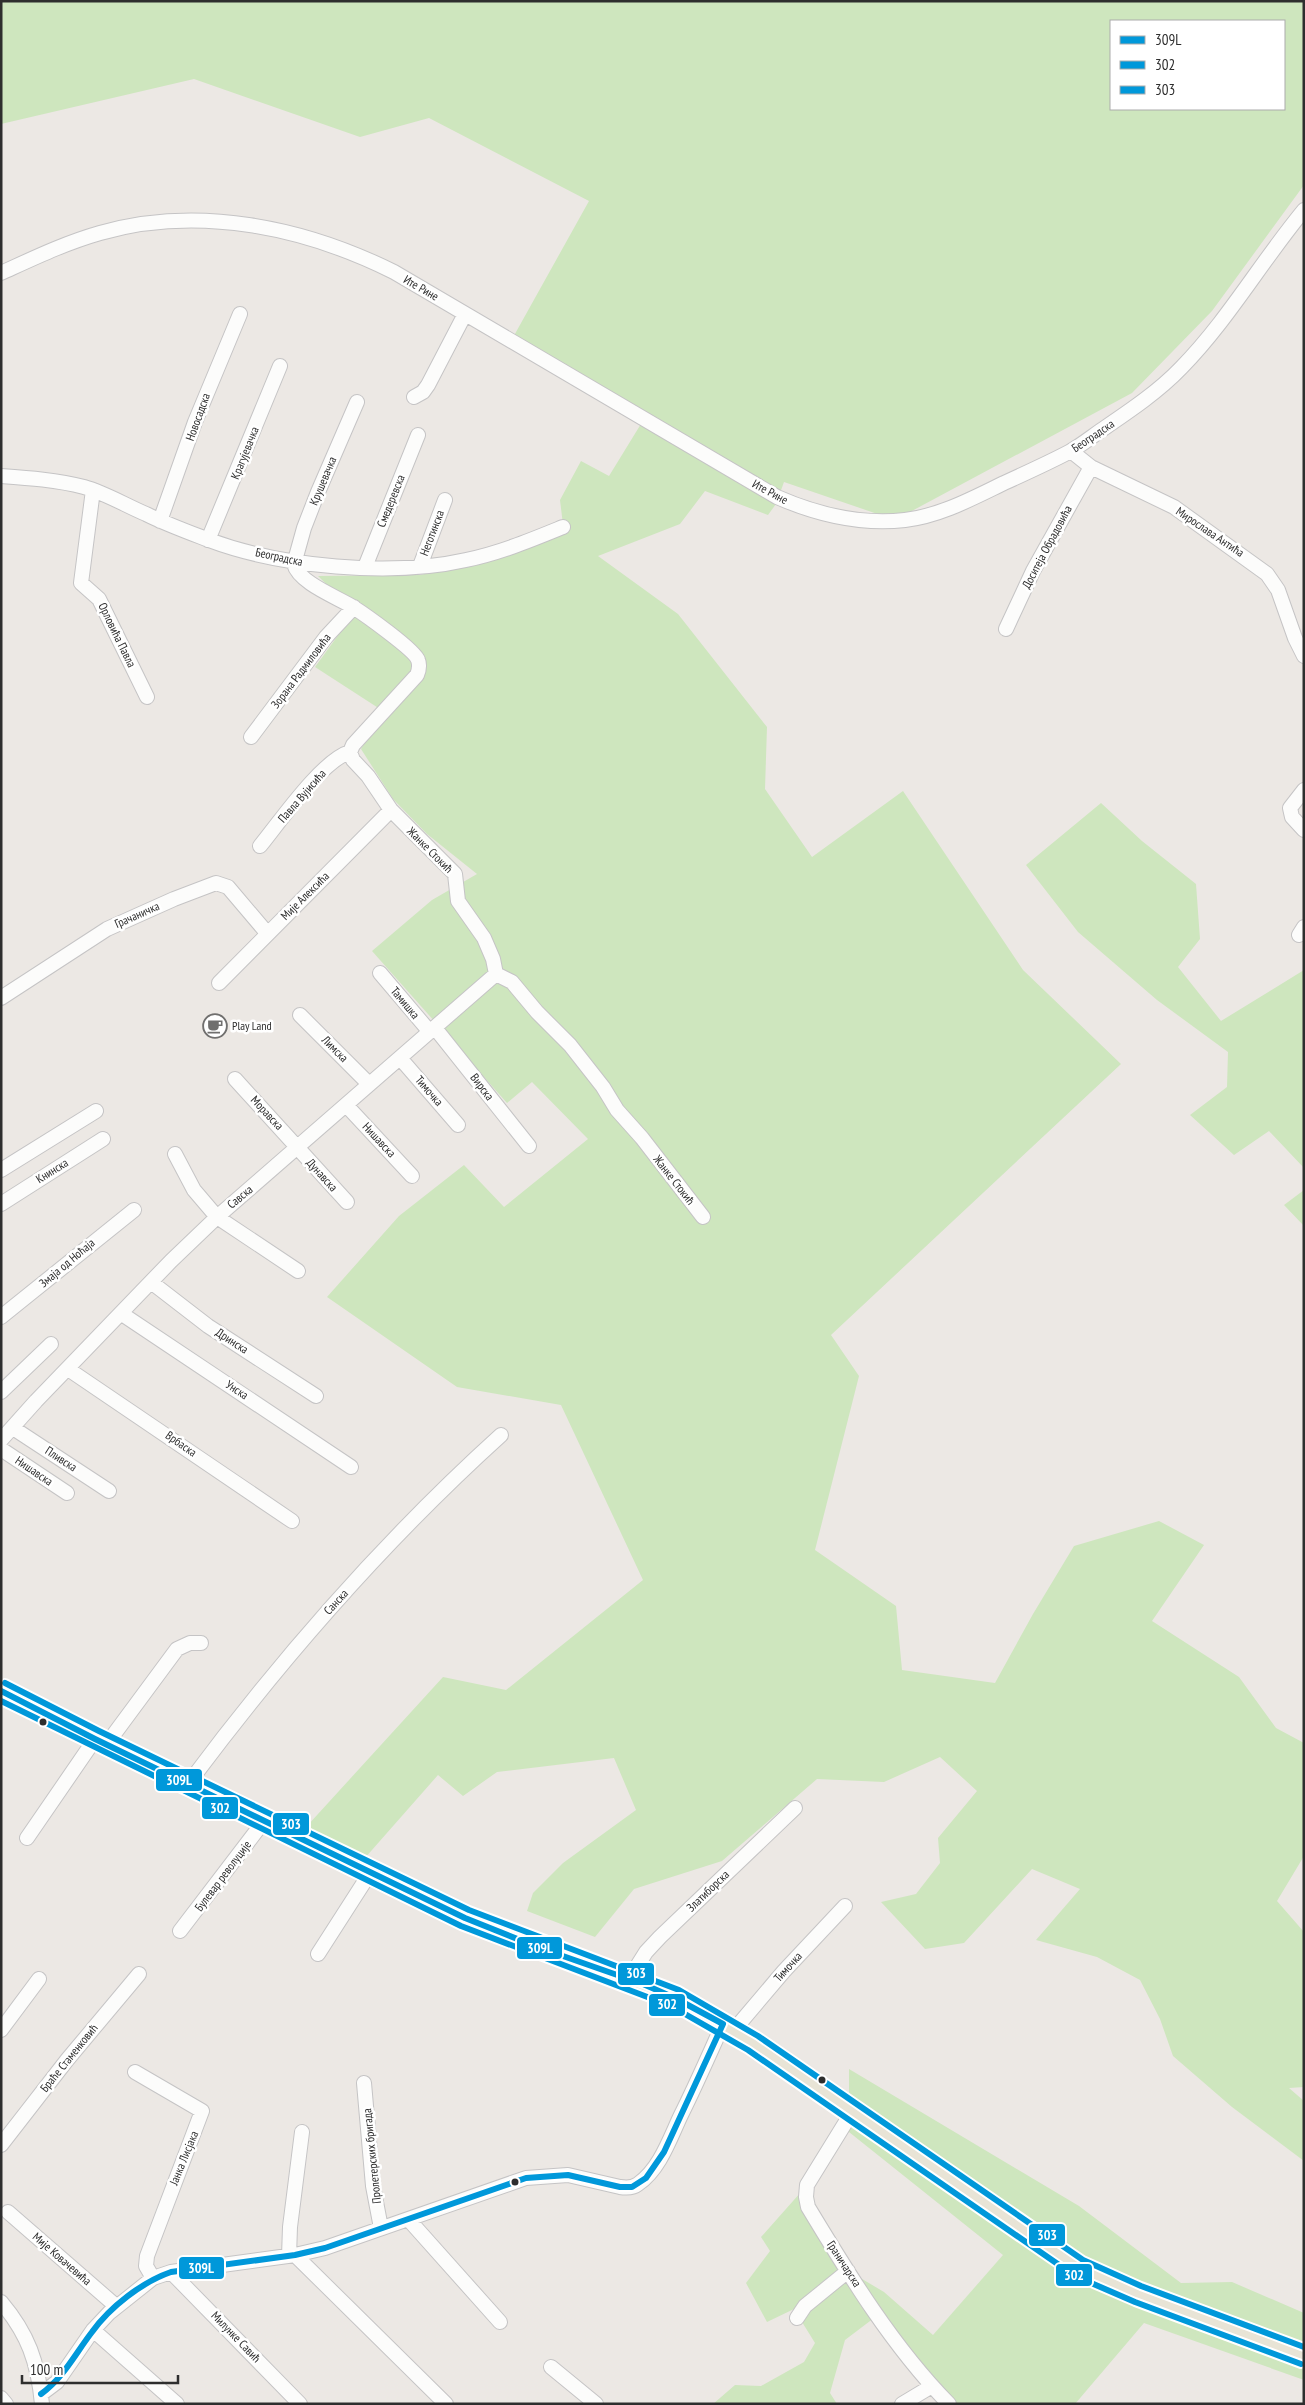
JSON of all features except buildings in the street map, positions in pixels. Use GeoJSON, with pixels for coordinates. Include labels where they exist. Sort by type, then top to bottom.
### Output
{"type":"FeatureCollection","features":[{"type":"Feature","properties":{"kind":"main road"},"geometry":{"type":"LineString","coordinates":[[3,1695],[370,1873],[501,1934],[675,1998],[728,2027],[1080,2268],[1138,2294],[1304,2356]]}},
{"type":"Feature","properties":{"kind":"street","name":"Београдска"},"geometry":{"type":"LineString","coordinates":[[802,508],[863,521],[926,516],[984,493],[1071,451],[1130,411],[1180,369],[1229,313],[1275,245],[1304,210]]}},
{"type":"Feature","properties":{"kind":"street","name":"Ите Рине"},"geometry":{"type":"LineString","coordinates":[[1,273],[61,246],[116,229],[171,222],[224,222],[304,236],[347,250],[394,272],[655,427],[777,496],[802,508]]}},
{"type":"Feature","properties":{"kind":"street","name":"Новосадска"},"geometry":{"type":"LineString","coordinates":[[160,521],[195,422],[240,314]]}},
{"type":"Feature","properties":{"kind":"street"},"geometry":{"type":"LineString","coordinates":[[414,396],[423,392],[428,385],[465,314]]}},
{"type":"Feature","properties":{"kind":"street","name":"Крагујевачка"},"geometry":{"type":"LineString","coordinates":[[208,540],[280,366]]}},
{"type":"Feature","properties":{"kind":"street","name":"Крушевачка"},"geometry":{"type":"LineString","coordinates":[[294,561],[318,492],[357,402]]}},
{"type":"Feature","properties":{"kind":"street","name":"Смедеревска"},"geometry":{"type":"LineString","coordinates":[[365,567],[418,435]]}},
{"type":"Feature","properties":{"kind":"street","name":"Мирослава Антића"},"geometry":{"type":"LineString","coordinates":[[1071,451],[1091,467],[1174,508],[1267,574],[1278,590],[1295,638],[1304,656]]}},
{"type":"Feature","properties":{"kind":"street","name":"Доситеја Обрадовића"},"geometry":{"type":"LineString","coordinates":[[1006,629],[1033,571],[1091,467]]}},
{"type":"Feature","properties":{"kind":"street","name":"Београдска"},"geometry":{"type":"LineString","coordinates":[[1,476],[42,479],[93,490],[160,521],[208,540],[226,546],[294,561],[365,567],[448,564],[497,553],[563,527]]}},
{"type":"Feature","properties":{"kind":"street","name":"Орловића Павла"},"geometry":{"type":"LineString","coordinates":[[93,490],[81,583],[99,599],[146,697]]}},
{"type":"Feature","properties":{"kind":"street","name":"Неготинска"},"geometry":{"type":"LineString","coordinates":[[420,566],[445,500]]}},
{"type":"Feature","properties":{"kind":"street"},"geometry":{"type":"LineString","coordinates":[[294,561],[296,570],[306,579],[354,607],[413,652],[418,659],[417,675],[353,745],[350,752]]}},
{"type":"Feature","properties":{"kind":"street","name":"Зорана Радмиловића"},"geometry":{"type":"LineString","coordinates":[[251,738],[326,637],[354,607]]}},
{"type":"Feature","properties":{"kind":"street","name":"Жанке Стокић"},"geometry":{"type":"LineString","coordinates":[[350,752],[353,760],[368,776],[391,810],[455,874],[458,901],[484,938],[493,959],[496,974],[517,987],[537,1012],[570,1044],[603,1087],[617,1110],[642,1138],[703,1217]]}},
{"type":"Feature","properties":{"kind":"street","name":"Павла Вујисића"},"geometry":{"type":"LineString","coordinates":[[260,846],[310,784],[342,755],[350,752]]}},
{"type":"Feature","properties":{"kind":"street"},"geometry":{"type":"LineString","coordinates":[[1304,790],[1290,808],[1292,817],[1304,830]]}},
{"type":"Feature","properties":{"kind":"street","name":"Мије Алексића"},"geometry":{"type":"LineString","coordinates":[[219,983],[391,810]]}},
{"type":"Feature","properties":{"kind":"street","name":"Грачаничка"},"geometry":{"type":"LineString","coordinates":[[1,998],[107,929],[174,899],[216,883],[228,887],[268,933]]}},
{"type":"Feature","properties":{"kind":"street","name":"Тамишка"},"geometry":{"type":"LineString","coordinates":[[380,973],[432,1030]]}},
{"type":"Feature","properties":{"kind":"street","name":"Савска"},"geometry":{"type":"LineString","coordinates":[[1,1440],[68,1368],[122,1314],[150,1282],[217,1217],[496,974]]}},
{"type":"Feature","properties":{"kind":"street","name":"Лимска"},"geometry":{"type":"LineString","coordinates":[[300,1015],[369,1084]]}},
{"type":"Feature","properties":{"kind":"street","name":"Вирска"},"geometry":{"type":"LineString","coordinates":[[432,1030],[530,1146]]}},
{"type":"Feature","properties":{"kind":"street","name":"Тимочка"},"geometry":{"type":"LineString","coordinates":[[400,1058],[458,1125]]}},
{"type":"Feature","properties":{"kind":"street","name":"Моравска"},"geometry":{"type":"LineString","coordinates":[[235,1079],[298,1148]]}},
{"type":"Feature","properties":{"kind":"street","name":"Нишавска"},"geometry":{"type":"LineString","coordinates":[[346,1105],[412,1176]]}},
{"type":"Feature","properties":{"kind":"street"},"geometry":{"type":"LineString","coordinates":[[1,1170],[96,1112]]}},
{"type":"Feature","properties":{"kind":"street","name":"Книнска"},"geometry":{"type":"LineString","coordinates":[[1,1204],[103,1139]]}},
{"type":"Feature","properties":{"kind":"street","name":"Дунавска"},"geometry":{"type":"LineString","coordinates":[[298,1148],[346,1202]]}},
{"type":"Feature","properties":{"kind":"street"},"geometry":{"type":"LineString","coordinates":[[175,1154],[194,1190],[217,1217],[298,1270]]}},
{"type":"Feature","properties":{"kind":"street","name":"Змаја од Ноћаја"},"geometry":{"type":"LineString","coordinates":[[1,1317],[134,1210]]}},
{"type":"Feature","properties":{"kind":"street","name":"Дринска"},"geometry":{"type":"LineString","coordinates":[[150,1282],[208,1326],[316,1396]]}},
{"type":"Feature","properties":{"kind":"street","name":"Унска"},"geometry":{"type":"LineString","coordinates":[[122,1314],[352,1467]]}},
{"type":"Feature","properties":{"kind":"street"},"geometry":{"type":"LineString","coordinates":[[1,1392],[51,1344]]}},
{"type":"Feature","properties":{"kind":"street","name":"Врбаска"},"geometry":{"type":"LineString","coordinates":[[68,1368],[292,1521]]}},
{"type":"Feature","properties":{"kind":"street","name":"Пливска"},"geometry":{"type":"LineString","coordinates":[[13,1428],[109,1491]]}},
{"type":"Feature","properties":{"kind":"street","name":"Санска"},"geometry":{"type":"LineString","coordinates":[[188,1784],[224,1736],[335,1602],[428,1503],[501,1435]]}},
{"type":"Feature","properties":{"kind":"street","name":"Нишавска"},"geometry":{"type":"LineString","coordinates":[[1,1449],[67,1493]]}},
{"type":"Feature","properties":{"kind":"street"},"geometry":{"type":"LineString","coordinates":[[27,1838],[100,1742],[177,1649],[190,1643],[201,1643]]}},
{"type":"Feature","properties":{"kind":"street","name":"Златиборска"},"geometry":{"type":"LineString","coordinates":[[630,1980],[646,1952],[660,1936],[795,1808]]}},
{"type":"Feature","properties":{"kind":"street","name":"Булевар револуције"},"geometry":{"type":"LineString","coordinates":[[180,1931],[264,1821]]}},
{"type":"Feature","properties":{"kind":"street"},"geometry":{"type":"LineString","coordinates":[[318,1954],[370,1873]]}},
{"type":"Feature","properties":{"kind":"street","name":"Тимочка"},"geometry":{"type":"LineString","coordinates":[[728,2027],[845,1906]]}},
{"type":"Feature","properties":{"kind":"street","name":"Браће Стаменковић"},"geometry":{"type":"LineString","coordinates":[[1,2145],[67,2060],[139,1974]]}},
{"type":"Feature","properties":{"kind":"street"},"geometry":{"type":"LineString","coordinates":[[1,2030],[39,1979]]}},
{"type":"Feature","properties":{"kind":"street"},"geometry":{"type":"LineString","coordinates":[[41,2399],[57,2382],[93,2330],[116,2306],[153,2278],[171,2272],[292,2255],[324,2248],[526,2178],[568,2176],[628,2188],[638,2184],[649,2174],[670,2138],[703,2071],[728,2027]]}},
{"type":"Feature","properties":{"kind":"street","name":"Јанка Лисјака"},"geometry":{"type":"LineString","coordinates":[[135,2072],[202,2111],[147,2256],[146,2266],[153,2278]]}},
{"type":"Feature","properties":{"kind":"street","name":"Пролетерских бригада"},"geometry":{"type":"LineString","coordinates":[[364,2083],[373,2186],[381,2228]]}},
{"type":"Feature","properties":{"kind":"street","name":"Граничарска"},"geometry":{"type":"LineString","coordinates":[[852,2112],[807,2185],[806,2197],[808,2207],[883,2322],[932,2386],[949,2404]]}},
{"type":"Feature","properties":{"kind":"street"},"geometry":{"type":"LineString","coordinates":[[302,2132],[290,2227],[292,2255],[446,2404]]}},
{"type":"Feature","properties":{"kind":"street","name":"Мије Ковачевића"},"geometry":{"type":"LineString","coordinates":[[8,2212],[116,2306]]}},
{"type":"Feature","properties":{"kind":"street"},"geometry":{"type":"LineString","coordinates":[[409,2220],[500,2322]]}},
{"type":"Feature","properties":{"kind":"street"},"geometry":{"type":"LineString","coordinates":[[797,2318],[805,2306],[848,2271]]}},
{"type":"Feature","properties":{"kind":"street","name":"Милунке Савић"},"geometry":{"type":"LineString","coordinates":[[171,2272],[300,2404]]}},
{"type":"Feature","properties":{"kind":"street"},"geometry":{"type":"LineString","coordinates":[[1,2302],[16,2320],[28,2340],[41,2399]]}},
{"type":"Feature","properties":{"kind":"street"},"geometry":{"type":"LineString","coordinates":[[93,2330],[177,2404]]}},
{"type":"Feature","properties":{"kind":"street"},"geometry":{"type":"LineString","coordinates":[[551,2367],[596,2404]]}},
{"type":"Feature","properties":{"kind":"street"},"geometry":{"type":"LineString","coordinates":[[902,2404],[932,2386]]}},
{"type":"Feature","properties":{"kind":"street"},"geometry":{"type":"LineString","coordinates":[[1,2398],[6,2404]]}},
{"type":"Feature","properties":{"kind":"green space"},"geometry":{"type":"Polygon","coordinates":[[[1,1],[1304,1],[1304,185],[1212,311],[1132,393],[895,520],[784,482],[776,504],[768,515],[705,491],[680,524],[598,556],[678,614],[767,727],[765,789],[812,857],[903,791],[1023,970],[1121,1064],[831,1335],[859,1376],[815,1550],[896,1606],[902,1670],[995,1683],[1033,1614],[1074,1546],[1159,1521],[1204,1545],[1152,1621],[1239,1677],[1276,1728],[1304,1743],[1304,1856],[1277,1901],[1304,1932],[1304,2087],[1289,2088],[1304,2101],[1304,2161],[1232,2107],[1173,2056],[1160,2019],[1140,1980],[1097,1957],[1036,1940],[1080,1889],[1032,1869],[964,1943],[925,1949],[881,1902],[916,1894],[940,1863],[938,1838],[977,1791],[940,1757],[884,1782],[817,1779],[722,1861],[634,1889],[595,1937],[527,1911],[533,1893],[563,1863],[636,1810],[614,1758],[497,1772],[463,1796],[438,1775],[357,1867],[297,1837],[443,1677],[506,1690],[643,1580],[561,1405],[457,1387],[327,1297],[399,1216],[464,1165],[504,1207],[588,1139],[532,1082],[507,1103],[372,951],[432,900],[477,874],[427,834],[393,799],[361,749],[383,711],[315,667],[355,612],[318,576],[420,575],[501,558],[564,533],[560,500],[581,461],[609,476],[644,419],[511,341],[589,201],[429,118],[360,137],[194,79],[1,124],[1,1]]]}},
{"type":"Feature","properties":{"kind":"green space"},"geometry":{"type":"Polygon","coordinates":[[[1101,803],[1142,841],[1196,884],[1200,939],[1178,967],[1221,1021],[1304,970],[1304,1168],[1269,1131],[1234,1155],[1190,1115],[1227,1087],[1228,1052],[1157,1000],[1078,932],[1026,865],[1101,803]]]}},
{"type":"Feature","properties":{"kind":"green space"},"geometry":{"type":"Polygon","coordinates":[[[1304,1190],[1304,1226],[1284,1205],[1304,1190]]]}},
{"type":"Feature","properties":{"kind":"green space"},"geometry":{"type":"Polygon","coordinates":[[[849,2069],[1079,2206],[1181,2283],[1232,2282],[1304,2313],[1304,2380],[1144,2323],[1075,2404],[949,2404],[878,2315],[845,2340],[830,2393],[837,2404],[713,2404],[735,2385],[761,2386],[804,2362],[815,2343],[794,2309],[767,2322],[746,2283],[770,2251],[761,2237],[801,2192],[852,2273],[884,2292],[933,2335],[1003,2255],[849,2132],[849,2069]]]}},
{"type":"Feature","properties":{"kind":"transit line","name":"303"},"geometry":{"type":"LineString","coordinates":[[5,1683],[99,1731],[469,1910],[679,1990],[758,2036],[1083,2260],[1141,2286],[1304,2347]]}},
{"type":"Feature","properties":{"kind":"transit line","name":"309L"},"geometry":{"type":"LineString","coordinates":[[1,1691],[95,1739],[465,1918],[540,1948],[643,1984],[675,1998],[723,2024]]}},
{"type":"Feature","properties":{"kind":"transit line","name":"302"},"geometry":{"type":"LineString","coordinates":[[1,1701],[461,1926],[671,2006],[748,2050],[1075,2276],[1135,2302],[1301,2364]]}},
{"type":"Feature","properties":{"kind":"transit line","name":"309L"},"geometry":{"type":"LineString","coordinates":[[41,2394],[63,2373],[108,2313],[127,2296],[149,2282],[171,2272],[295,2255],[325,2248],[526,2178],[568,2175],[620,2187],[632,2187],[646,2178],[664,2152],[723,2024]]}},
{"type":"Feature","properties":{"kind":"place","name":"Play Land"},"geometry":{"type":"Point","coordinates":[215,1026]}}]}
